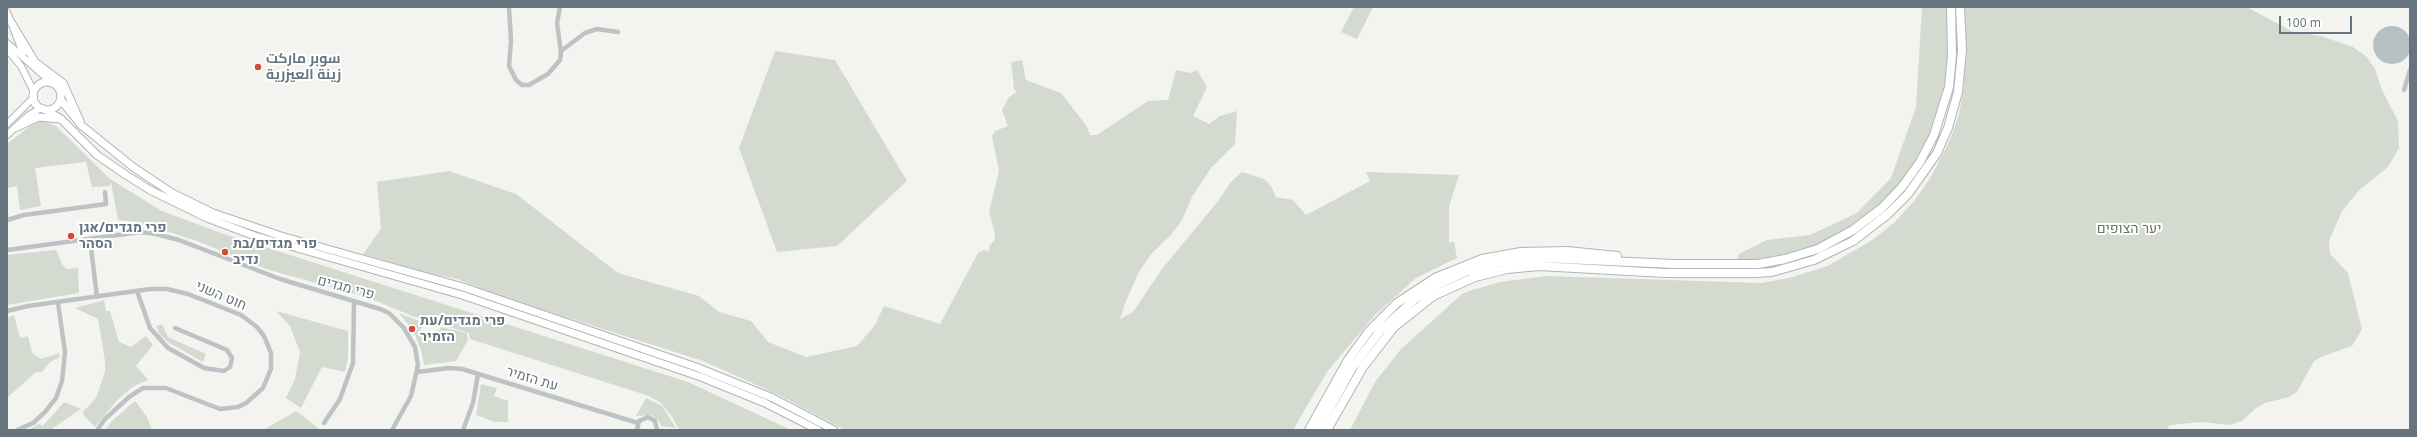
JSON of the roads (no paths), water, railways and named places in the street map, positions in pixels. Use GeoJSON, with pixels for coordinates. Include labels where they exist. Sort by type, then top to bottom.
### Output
{"type":"FeatureCollection","features":[{"type":"Feature","properties":{"kind":"highway"},"geometry":{"type":"LineString","coordinates":[[1318,430],[1352,368],[1380,331],[1414,300],[1452,278],[1478,268],[1530,259],[1578,259],[1674,264],[1758,264],[1785,259],[1818,249],[1838,239],[1882,208],[1902,187],[1920,162],[1941,119],[1951,73],[1951,7]]}},
{"type":"Feature","properties":{"kind":"highway"},"geometry":{"type":"LineString","coordinates":[[1327,430],[1363,367],[1394,327],[1433,296],[1475,277],[1507,269],[1539,266],[1664,273],[1761,273],[1814,260],[1852,241],[1888,214],[1908,194],[1937,153],[1948,128],[1958,92],[1962,50],[1960,7]]}},
{"type":"Feature","properties":{"kind":"highway"},"geometry":{"type":"LineString","coordinates":[[1308,430],[1356,347],[1382,316],[1411,293],[1449,271],[1482,259],[1538,251],[1595,253],[1674,264]]}},
{"type":"Feature","properties":{"kind":"main road"},"geometry":{"type":"LineString","coordinates":[[7,12],[17,42],[28,61]]}},
{"type":"Feature","properties":{"kind":"main road"},"geometry":{"type":"LineString","coordinates":[[10,22],[35,62],[63,83],[78,118],[97,138]]}},
{"type":"Feature","properties":{"kind":"main road"},"geometry":{"type":"LineString","coordinates":[[7,42],[58,88],[61,100],[75,120],[157,184],[213,213],[281,236],[463,288],[696,367],[773,398],[834,430]]}},
{"type":"Feature","properties":{"kind":"main road"},"geometry":{"type":"LineString","coordinates":[[7,49],[21,66],[34,95],[36,104],[61,119],[88,147],[114,167],[150,190],[206,218],[255,236],[462,295],[702,377],[765,403],[818,430]]}},
{"type":"Feature","properties":{"kind":"main road"},"geometry":{"type":"LineString","coordinates":[[7,124],[43,83],[52,83]]}},
{"type":"Feature","properties":{"kind":"main road"},"geometry":{"type":"LineString","coordinates":[[7,136],[43,109],[52,109],[61,100]]}},
{"type":"Feature","properties":{"kind":"main road"},"geometry":{"type":"LineString","coordinates":[[16,128],[38,117],[61,119]]}},
{"type":"Feature","properties":{"kind":"street"},"geometry":{"type":"LineString","coordinates":[[509,7],[511,31],[508,66],[511,73],[522,85],[529,85],[548,74],[560,60],[561,51],[557,23],[560,7]]}},
{"type":"Feature","properties":{"kind":"street"},"geometry":{"type":"LineString","coordinates":[[561,51],[585,33],[597,29],[618,32]]}},
{"type":"Feature","properties":{"kind":"street"},"geometry":{"type":"LineString","coordinates":[[2404,90],[2410,70]]}},
{"type":"Feature","properties":{"kind":"street"},"geometry":{"type":"LineString","coordinates":[[7,220],[24,215],[106,204],[105,192]]}},
{"type":"Feature","properties":{"kind":"street","name":"פרי מגדים"},"geometry":{"type":"LineString","coordinates":[[7,250],[140,232],[166,236],[266,274],[373,306],[389,313],[404,328],[415,347],[417,372],[410,396],[392,430]]}},
{"type":"Feature","properties":{"kind":"street"},"geometry":{"type":"LineString","coordinates":[[90,239],[96,297]]}},
{"type":"Feature","properties":{"kind":"street","name":"חוט השני"},"geometry":{"type":"LineString","coordinates":[[7,310],[137,291],[159,289],[178,291],[241,315],[257,328],[269,345],[272,362],[268,379],[260,393],[246,403],[233,408],[213,407],[166,388],[143,388],[129,397],[105,419],[97,430]]}},
{"type":"Feature","properties":{"kind":"street"},"geometry":{"type":"LineString","coordinates":[[137,291],[150,328],[168,348],[204,368],[224,371],[230,367],[232,358],[227,350],[176,328]]}},
{"type":"Feature","properties":{"kind":"street"},"geometry":{"type":"LineString","coordinates":[[324,424],[340,399],[352,368],[354,352],[354,301]]}},
{"type":"Feature","properties":{"kind":"street"},"geometry":{"type":"LineString","coordinates":[[17,430],[33,423],[45,412],[56,398],[62,381],[65,358],[58,303]]}},
{"type":"Feature","properties":{"kind":"street","name":"עת הזמיר"},"geometry":{"type":"LineString","coordinates":[[417,372],[449,368],[478,374],[638,423]]}},
{"type":"Feature","properties":{"kind":"street"},"geometry":{"type":"LineString","coordinates":[[463,430],[473,403],[478,374]]}},
{"type":"Feature","properties":{"kind":"street"},"geometry":{"type":"LineString","coordinates":[[637,430],[638,423],[641,419],[650,417],[655,421],[657,430]]}},
{"type":"Feature","properties":{"kind":"place","name":"سوبر ماركت زينة العيزرية"},"geometry":{"type":"Point","coordinates":[258,67]}},
{"type":"Feature","properties":{"kind":"place","name":"פרי מגדים/אגן הסהר"},"geometry":{"type":"Point","coordinates":[71,236]}},
{"type":"Feature","properties":{"kind":"place","name":"פרי מגדים/בת נדיב"},"geometry":{"type":"Point","coordinates":[225,252]}},
{"type":"Feature","properties":{"kind":"place","name":"פרי מגדים/עת הזמיר"},"geometry":{"type":"Point","coordinates":[412,329]}},
{"type":"Feature","properties":{"kind":"park label","name":"יער הצופים"},"geometry":{"type":"Point","coordinates":[2129,229]}}]}
